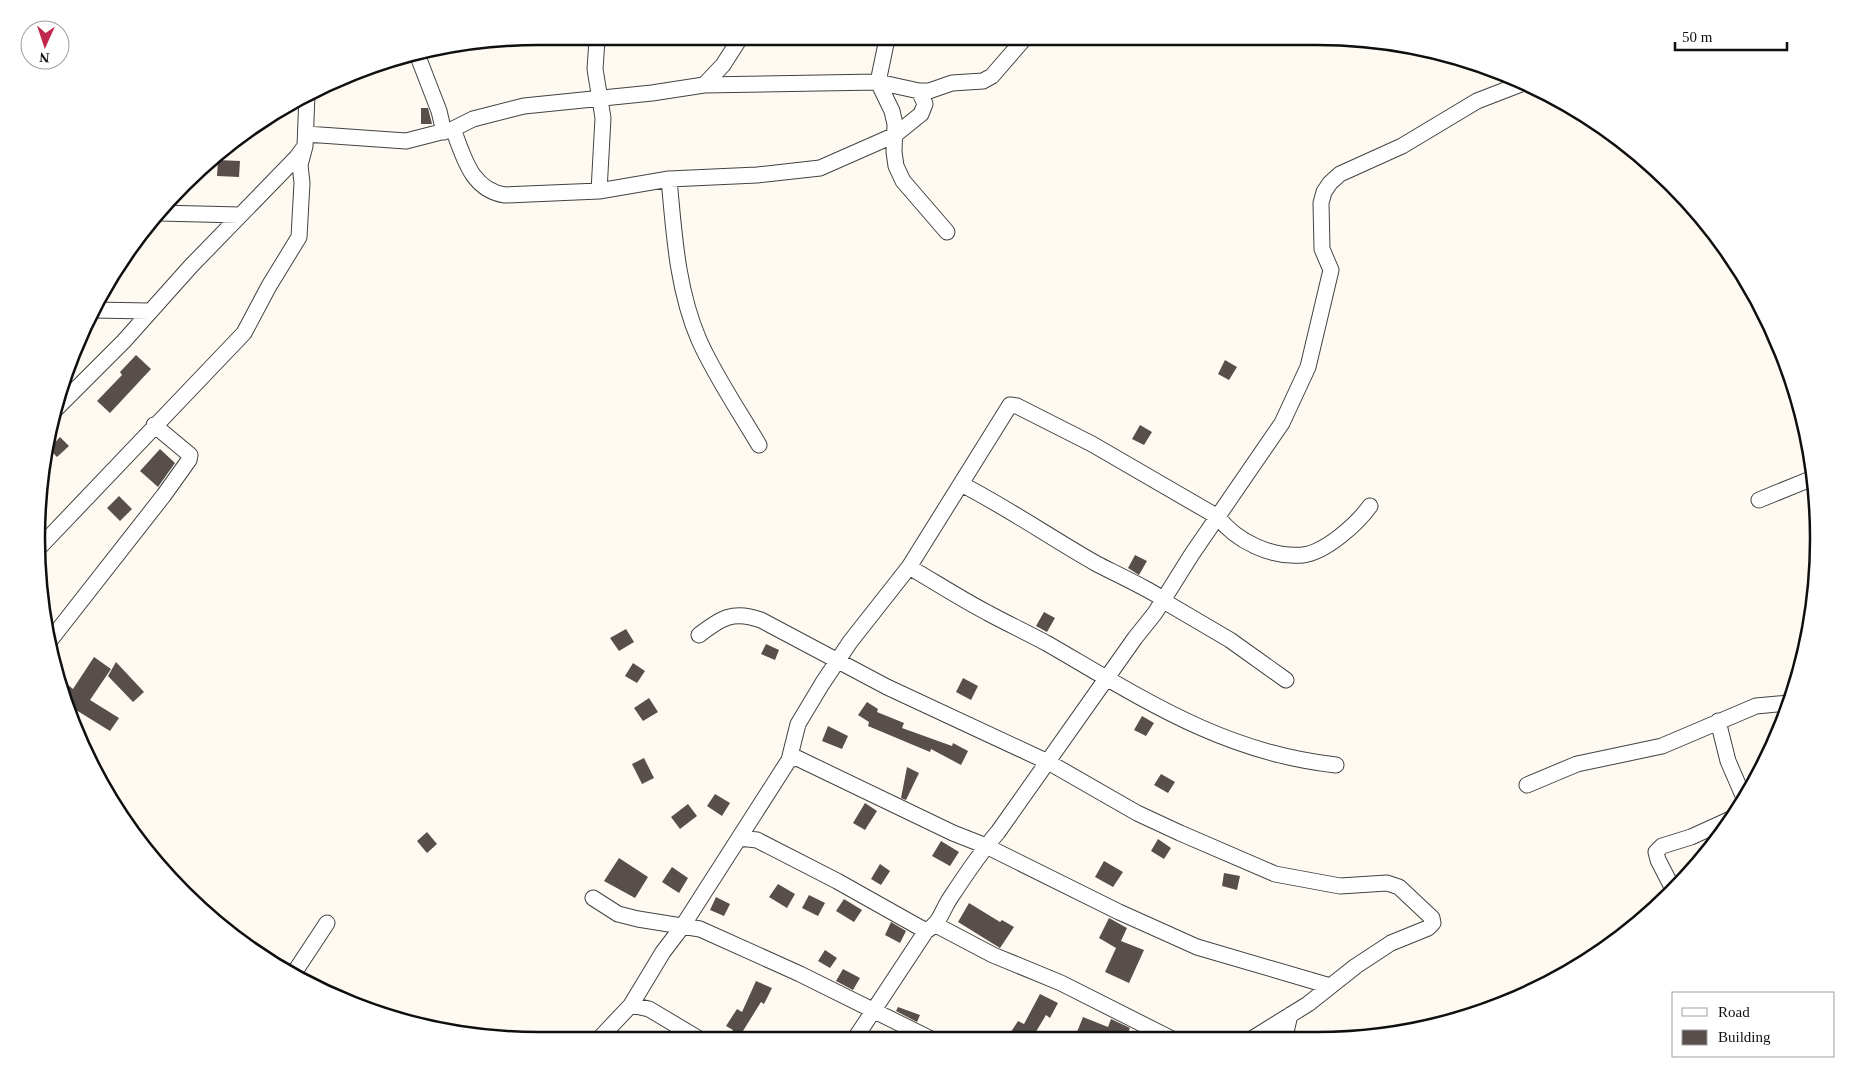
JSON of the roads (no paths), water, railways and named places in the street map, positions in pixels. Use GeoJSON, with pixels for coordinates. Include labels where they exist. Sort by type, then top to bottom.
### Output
{"type":"FeatureCollection","features":[{"type":"Feature","properties":{"kind":"street"},"geometry":{"type":"LineString","coordinates":[[597,45],[596,87],[600,97],[603,118],[600,191]]}},
{"type":"Feature","properties":{"kind":"street"},"geometry":{"type":"LineString","coordinates":[[704,85],[723,65],[736,45]]}},
{"type":"Feature","properties":{"kind":"street"},"geometry":{"type":"LineString","coordinates":[[886,45],[878,82],[892,111],[895,124],[894,152],[896,166],[903,181],[947,232]]}},
{"type":"Feature","properties":{"kind":"street"},"geometry":{"type":"LineString","coordinates":[[306,140],[406,141],[448,130],[498,111],[547,102],[652,93],[704,85],[878,82],[919,92],[930,91],[952,83],[983,81],[992,76],[1018,45]]}},
{"type":"Feature","properties":{"kind":"street"},"geometry":{"type":"LineString","coordinates":[[419,60],[439,111],[474,179],[492,194],[505,195],[600,191],[670,179],[757,175],[820,168],[895,135],[921,114],[925,104],[919,92]]}},
{"type":"Feature","properties":{"kind":"street"},"geometry":{"type":"LineString","coordinates":[[859,1032],[871,1011],[931,928],[986,846],[998,832],[1164,598],[1238,484],[1282,423],[1308,367],[1331,270],[1322,249],[1321,203],[1324,192],[1330,183],[1340,174],[1402,146],[1477,101],[1514,87]]}},
{"type":"Feature","properties":{"kind":"street"},"geometry":{"type":"LineString","coordinates":[[45,541],[154,425],[244,333],[269,286],[294,250],[300,237],[302,183],[300,165],[306,140],[307,103]]}},
{"type":"Feature","properties":{"kind":"street"},"geometry":{"type":"LineString","coordinates":[[65,400],[124,341],[240,215],[284,171],[306,140]]}},
{"type":"Feature","properties":{"kind":"street"},"geometry":{"type":"LineString","coordinates":[[670,179],[677,258],[690,314],[699,340],[759,445]]}},
{"type":"Feature","properties":{"kind":"street"},"geometry":{"type":"LineString","coordinates":[[166,214],[240,215]]}},
{"type":"Feature","properties":{"kind":"street"},"geometry":{"type":"LineString","coordinates":[[101,310],[150,311]]}},
{"type":"Feature","properties":{"kind":"street"},"geometry":{"type":"LineString","coordinates":[[606,1032],[631,1005],[663,952],[682,927],[789,760],[798,724],[838,660],[909,567],[1010,405],[1017,406],[1084,440],[1218,517],[1228,531],[1246,543],[1262,548],[1302,555],[1313,552],[1335,539],[1362,517],[1370,506]]}},
{"type":"Feature","properties":{"kind":"street"},"geometry":{"type":"LineString","coordinates":[[54,635],[189,460],[190,455],[154,425]]}},
{"type":"Feature","properties":{"kind":"street"},"geometry":{"type":"LineString","coordinates":[[1759,500],[1807,481]]}},
{"type":"Feature","properties":{"kind":"street"},"geometry":{"type":"LineString","coordinates":[[961,484],[1007,508],[1084,557],[1135,585],[1164,598],[1167,603],[1230,640],[1286,680]]}},
{"type":"Feature","properties":{"kind":"street"},"geometry":{"type":"LineString","coordinates":[[909,567],[987,613],[1032,635],[1184,720],[1243,746],[1304,762],[1336,765]]}},
{"type":"Feature","properties":{"kind":"street"},"geometry":{"type":"LineString","coordinates":[[699,635],[731,615],[744,615],[761,620],[887,687],[1048,762],[1137,813],[1275,874],[1306,882],[1340,886],[1386,883],[1399,887],[1432,918],[1433,923],[1428,928],[1391,943],[1290,1015],[1263,1032]]}},
{"type":"Feature","properties":{"kind":"street"},"geometry":{"type":"LineString","coordinates":[[1527,785],[1576,764],[1662,746],[1756,706],[1781,704]]}},
{"type":"Feature","properties":{"kind":"street"},"geometry":{"type":"LineString","coordinates":[[1718,722],[1728,761],[1741,790]]}},
{"type":"Feature","properties":{"kind":"street"},"geometry":{"type":"LineString","coordinates":[[789,760],[797,758],[953,833],[986,846],[1043,876],[1197,947],[1330,986]]}},
{"type":"Feature","properties":{"kind":"street"},"geometry":{"type":"LineString","coordinates":[[1670,882],[1656,852],[1662,846],[1690,838],[1719,824]]}},
{"type":"Feature","properties":{"kind":"street"},"geometry":{"type":"LineString","coordinates":[[739,838],[757,840],[931,928],[1061,983],[1158,1032]]}},
{"type":"Feature","properties":{"kind":"street"},"geometry":{"type":"LineString","coordinates":[[593,898],[618,914],[700,929],[800,974],[916,1032]]}},
{"type":"Feature","properties":{"kind":"street"},"geometry":{"type":"LineString","coordinates":[[297,969],[328,923]]}},
{"type":"Feature","properties":{"kind":"street"},"geometry":{"type":"LineString","coordinates":[[631,1005],[650,1009],[689,1032]]}},
{"type":"Feature","properties":{"kind":"street"},"geometry":{"type":"LineString","coordinates":[[1286,1032],[1290,1015]]}}]}
